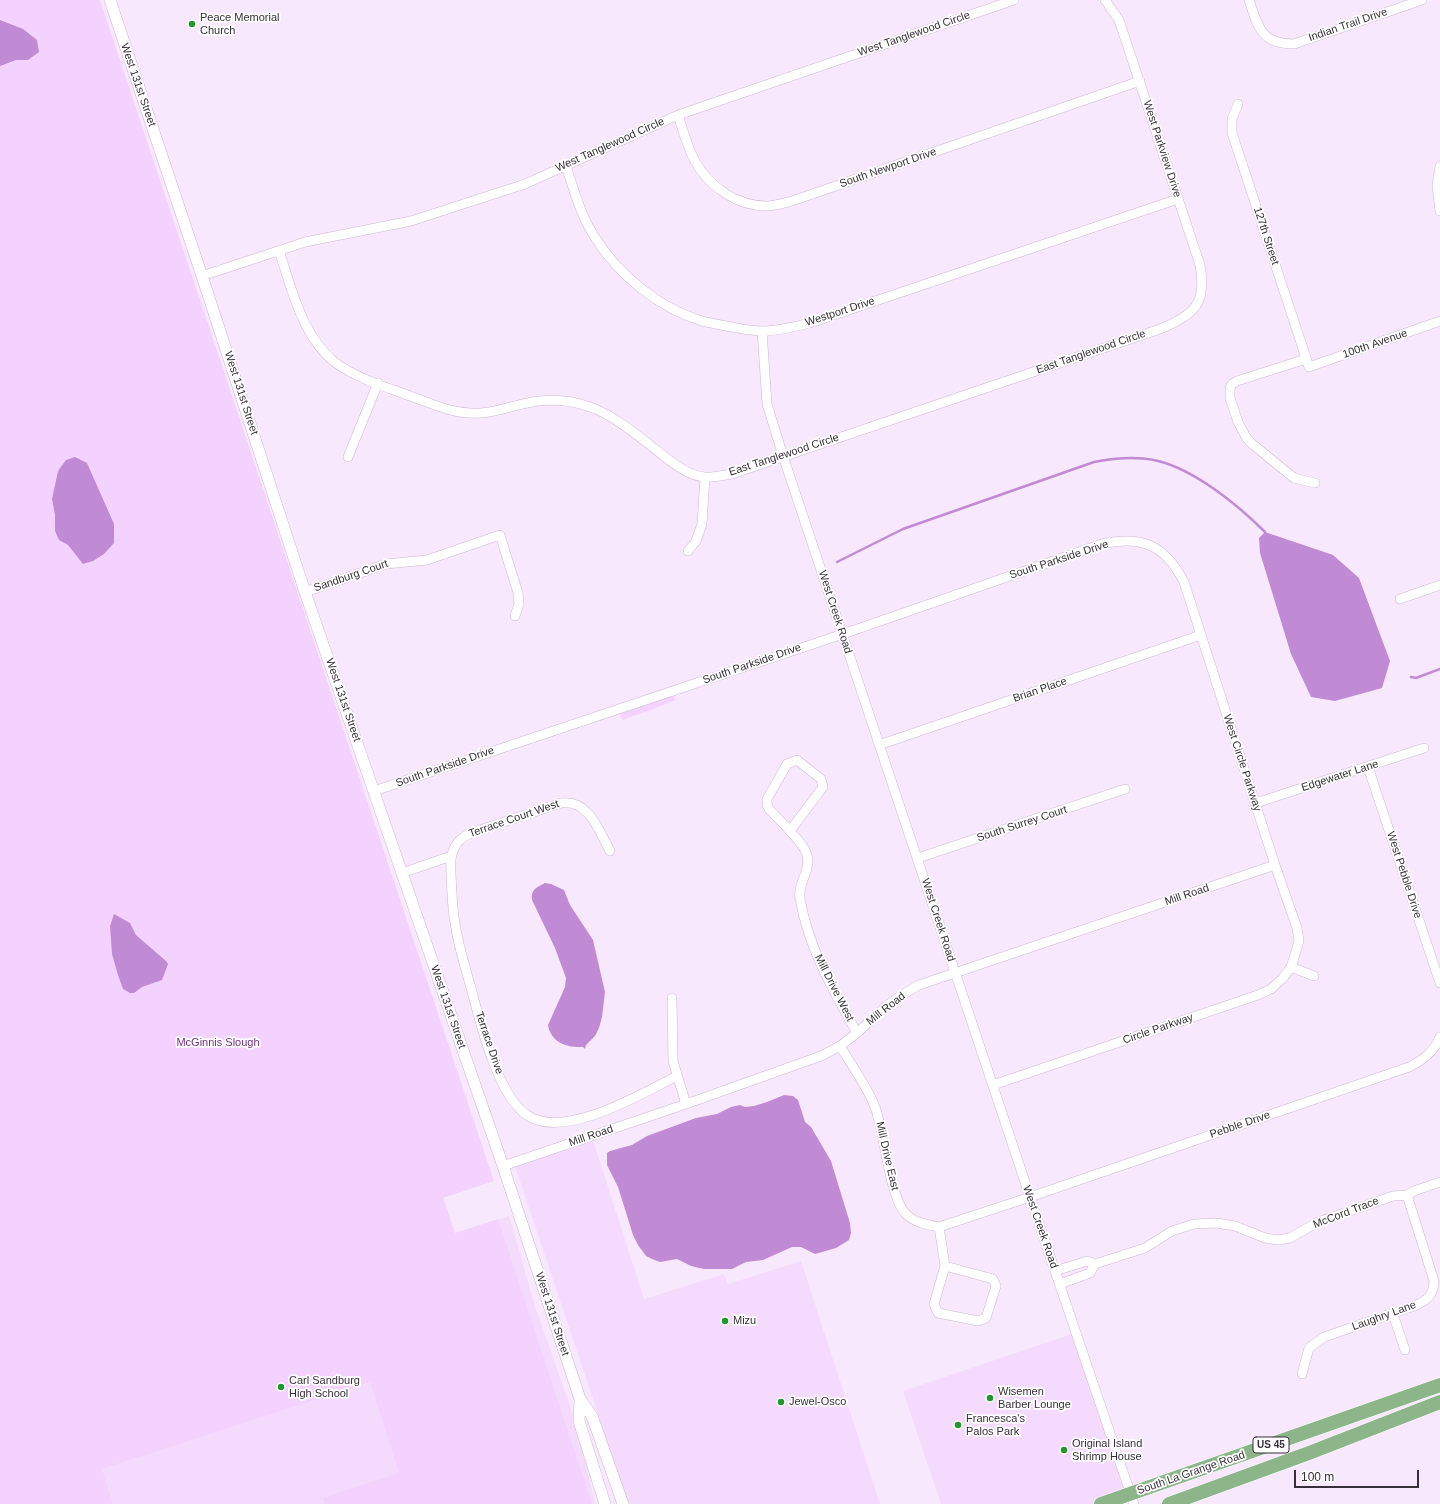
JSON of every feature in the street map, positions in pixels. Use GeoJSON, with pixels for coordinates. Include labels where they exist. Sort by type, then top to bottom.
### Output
{"type":"FeatureCollection","features":[{"type":"Feature","properties":{"kind":"highway","name":"South La Grange Road"},"geometry":{"type":"LineString","coordinates":[[1101,1504],[1132,1499],[1440,1385]]}},
{"type":"Feature","properties":{"kind":"highway","name":"South La Grange Road"},"geometry":{"type":"LineString","coordinates":[[1169,1504],[1309,1453],[1440,1402]]}},
{"type":"Feature","properties":{"kind":"street","name":"West 131st Street"},"geometry":{"type":"LineString","coordinates":[[110,0],[305,592],[503,1166],[580,1399],[592,1416],[623,1504]]}},
{"type":"Feature","properties":{"kind":"street","name":"West Tanglewood Circle"},"geometry":{"type":"LineString","coordinates":[[202,276],[305,242],[412,221],[525,184],[678,115],[1014,0]]}},
{"type":"Feature","properties":{"kind":"street","name":"West Parkview Drive"},"geometry":{"type":"LineString","coordinates":[[1105,0],[1119,20],[1200,265],[1203,279],[1202,292],[1198,303]]}},
{"type":"Feature","properties":{"kind":"street","name":"Indian Trail Drive"},"geometry":{"type":"LineString","coordinates":[[1249,0],[1257,24],[1264,35],[1274,41],[1284,44],[1294,44],[1422,0]]}},
{"type":"Feature","properties":{"kind":"street"},"geometry":{"type":"LineString","coordinates":[[1390,0],[1393,9]]}},
{"type":"Feature","properties":{"kind":"street","name":"South Newport Drive"},"geometry":{"type":"LineString","coordinates":[[678,115],[694,160],[705,177],[722,192],[741,202],[767,206],[792,202],[1140,81]]}},
{"type":"Feature","properties":{"kind":"street","name":"127th Street"},"geometry":{"type":"LineString","coordinates":[[1238,104],[1232,119],[1232,133],[1308,363]]}},
{"type":"Feature","properties":{"kind":"street","name":"Westport Drive"},"geometry":{"type":"LineString","coordinates":[[566,166],[584,218],[595,238],[608,256],[651,296],[675,310],[699,320],[740,329],[762,331],[782,329],[813,322],[1178,199]]}},
{"type":"Feature","properties":{"kind":"street"},"geometry":{"type":"LineString","coordinates":[[1440,166],[1437,186],[1440,211]]}},
{"type":"Feature","properties":{"kind":"street","name":"East Tanglewood Circle"},"geometry":{"type":"LineString","coordinates":[[279,251],[301,314],[309,330],[318,344],[335,362],[350,371],[446,409],[463,413],[494,412],[538,401],[557,400],[574,402],[591,407],[610,417],[676,465],[690,473],[705,477],[732,474],[1160,329],[1176,322],[1198,303]]}},
{"type":"Feature","properties":{"kind":"street","name":"100th Avenue"},"geometry":{"type":"LineString","coordinates":[[1315,482],[1294,478],[1251,443],[1241,430],[1230,398],[1230,388],[1232,384],[1237,381],[1308,363],[1440,321]]}},
{"type":"Feature","properties":{"kind":"street","name":"West Creek Road"},"geometry":{"type":"LineString","coordinates":[[762,331],[767,404],[783,456],[1132,1499]]}},
{"type":"Feature","properties":{"kind":"street"},"geometry":{"type":"LineString","coordinates":[[348,457],[378,383]]}},
{"type":"Feature","properties":{"kind":"street"},"geometry":{"type":"LineString","coordinates":[[688,551],[696,542],[702,524],[705,477]]}},
{"type":"Feature","properties":{"kind":"street","name":"Sandburg Court"},"geometry":{"type":"LineString","coordinates":[[305,592],[386,564],[394,562],[414,562],[427,560],[500,535],[518,593],[518,604],[515,616]]}},
{"type":"Feature","properties":{"kind":"street","name":"South Parkside Drive"},"geometry":{"type":"LineString","coordinates":[[374,791],[843,634],[1102,544],[1130,540],[1142,542],[1160,550],[1172,562]]}},
{"type":"Feature","properties":{"kind":"street","name":"West Circle Parkway"},"geometry":{"type":"LineString","coordinates":[[1172,562],[1184,582],[1275,865],[1297,928],[1299,941],[1291,966]]}},
{"type":"Feature","properties":{"kind":"street"},"geometry":{"type":"LineString","coordinates":[[1400,599],[1440,585]]}},
{"type":"Feature","properties":{"kind":"street","name":"Brian Place"},"geometry":{"type":"LineString","coordinates":[[879,745],[1201,636]]}},
{"type":"Feature","properties":{"kind":"street","name":"Edgewater Lane"},"geometry":{"type":"LineString","coordinates":[[1256,803],[1424,748]]}},
{"type":"Feature","properties":{"kind":"street","name":"Mill Drive West"},"geometry":{"type":"LineString","coordinates":[[790,831],[823,787],[821,778],[797,760],[787,764],[767,798],[767,804],[769,809],[790,831],[807,853],[808,868],[800,889],[800,899],[813,947],[829,982],[857,1033]]}},
{"type":"Feature","properties":{"kind":"street","name":"West Pebble Drive"},"geometry":{"type":"LineString","coordinates":[[1368,766],[1440,983]]}},
{"type":"Feature","properties":{"kind":"street","name":"South Surrey Court"},"geometry":{"type":"LineString","coordinates":[[918,858],[1125,789]]}},
{"type":"Feature","properties":{"kind":"street","name":"Terrace Court West"},"geometry":{"type":"LineString","coordinates":[[451,856],[457,842],[463,836],[561,803],[570,802],[578,804],[586,811],[594,822],[610,851]]}},
{"type":"Feature","properties":{"kind":"street"},"geometry":{"type":"LineString","coordinates":[[402,873],[451,856]]}},
{"type":"Feature","properties":{"kind":"street","name":"Terrace Drive"},"geometry":{"type":"LineString","coordinates":[[451,856],[452,902],[460,949],[484,1035],[505,1087],[512,1099],[520,1108],[530,1117],[542,1121],[569,1122],[605,1111],[677,1076]]}},
{"type":"Feature","properties":{"kind":"street","name":"Mill Road"},"geometry":{"type":"LineString","coordinates":[[503,1166],[686,1104],[820,1056],[840,1046],[857,1033],[885,1007],[919,985],[1275,865]]}},
{"type":"Feature","properties":{"kind":"street"},"geometry":{"type":"LineString","coordinates":[[1291,966],[1314,976]]}},
{"type":"Feature","properties":{"kind":"street","name":"Circle Parkway"},"geometry":{"type":"LineString","coordinates":[[993,1085],[1258,995],[1271,989],[1282,979],[1291,966]]}},
{"type":"Feature","properties":{"kind":"street"},"geometry":{"type":"LineString","coordinates":[[672,998],[672,1061],[686,1104]]}},
{"type":"Feature","properties":{"kind":"street","name":"Pebble Drive"},"geometry":{"type":"LineString","coordinates":[[1030,1197],[1409,1067],[1422,1061],[1432,1051],[1440,1039]]}},
{"type":"Feature","properties":{"kind":"street","name":"Mill Drive East"},"geometry":{"type":"LineString","coordinates":[[840,1046],[875,1106],[880,1121],[894,1191],[900,1205],[907,1215],[918,1222],[939,1227]]}},
{"type":"Feature","properties":{"kind":"street","name":"McCord Trace"},"geometry":{"type":"LineString","coordinates":[[1055,1271],[1087,1261],[1095,1264],[1144,1248],[1172,1231],[1194,1224],[1216,1222],[1235,1226],[1265,1238],[1278,1240],[1290,1238],[1318,1222],[1392,1196],[1407,1195],[1440,1182]]}},
{"type":"Feature","properties":{"kind":"street","name":"Laughry Lane"},"geometry":{"type":"LineString","coordinates":[[1302,1374],[1308,1348],[1324,1337],[1417,1305],[1427,1300],[1433,1291],[1434,1281],[1407,1195]]}},
{"type":"Feature","properties":{"kind":"street"},"geometry":{"type":"LineString","coordinates":[[945,1266],[994,1279],[996,1286],[986,1318],[978,1321],[938,1313],[934,1304],[945,1266],[939,1227],[1030,1197]]}},
{"type":"Feature","properties":{"kind":"street","name":"McCord Trace"},"geometry":{"type":"LineString","coordinates":[[1060,1284],[1090,1273],[1095,1264]]}},
{"type":"Feature","properties":{"kind":"street"},"geometry":{"type":"LineString","coordinates":[[1393,1314],[1405,1350]]}},
{"type":"Feature","properties":{"kind":"street","name":"West 131st Street"},"geometry":{"type":"LineString","coordinates":[[580,1399],[579,1421],[605,1504]]}},
{"type":"Feature","properties":{"kind":"shaded area"},"geometry":{"type":"Polygon","coordinates":[[[0,20],[23,29],[37,40],[39,52],[28,60],[16,60],[0,66],[0,20]]]}},
{"type":"Feature","properties":{"kind":"shaded area"},"geometry":{"type":"Polygon","coordinates":[[[75,457],[87,463],[114,524],[114,543],[104,554],[93,561],[83,564],[68,545],[59,540],[55,531],[55,515],[52,499],[58,471],[66,460],[75,457]]]}},
{"type":"Feature","properties":{"kind":"shaded area"},"geometry":{"type":"Polygon","coordinates":[[[1265,532],[1333,555],[1359,578],[1390,661],[1382,688],[1335,701],[1311,697],[1291,654],[1260,553],[1259,538],[1265,532]]]}},
{"type":"Feature","properties":{"kind":"shaded area"},"geometry":{"type":"Polygon","coordinates":[[[545,883],[564,890],[570,905],[593,940],[605,992],[599,1028],[595,1036],[586,1045],[585,1049],[583,1047],[572,1047],[556,1040],[548,1025],[565,987],[566,978],[555,948],[532,900],[533,891],[545,883]]]}},
{"type":"Feature","properties":{"kind":"shaded area"},"geometry":{"type":"Polygon","coordinates":[[[114,914],[130,923],[136,935],[166,961],[168,964],[162,980],[142,987],[134,993],[130,993],[123,989],[112,954],[110,926],[114,914]]]}},
{"type":"Feature","properties":{"kind":"shaded area"},"geometry":{"type":"Polygon","coordinates":[[[784,1095],[793,1096],[798,1100],[805,1122],[811,1127],[831,1161],[850,1223],[851,1233],[849,1240],[836,1248],[815,1254],[801,1247],[792,1247],[763,1260],[746,1262],[732,1269],[704,1269],[691,1266],[677,1259],[660,1262],[646,1256],[633,1235],[618,1187],[607,1165],[607,1153],[632,1145],[647,1136],[696,1118],[717,1114],[731,1107],[740,1105],[745,1107],[754,1106],[784,1095]]]}},
{"type":"Feature","properties":{"kind":"shaded area"},"geometry":{"type":"Polygon","coordinates":[[[593,1140],[644,1299],[724,1274],[728,1284],[801,1261],[880,1504],[628,1504],[515,1166],[593,1140]]]}},
{"type":"Feature","properties":{"kind":"shaded area","name":"Carl Sandburg High School"},"geometry":{"type":"Polygon","coordinates":[[[443,1198],[455,1233],[509,1216],[535,1306],[578,1429],[595,1504],[0,1504],[0,1345],[443,1198]]]}},
{"type":"Feature","properties":{"kind":"shaded area"},"geometry":{"type":"Polygon","coordinates":[[[1072,1334],[1125,1494],[1097,1504],[941,1504],[903,1391],[1072,1334]]]}},
{"type":"Feature","properties":{"kind":"green space","name":"McGinnis Slough"},"geometry":{"type":"Polygon","coordinates":[[[0,0],[100,0],[494,1181],[443,1198],[455,1233],[498,1219],[592,1504],[325,1504],[323,1498],[399,1473],[370,1382],[102,1469],[113,1504],[0,1504],[0,0]]]}},
{"type":"Feature","properties":{"kind":"green space"},"geometry":{"type":"Polygon","coordinates":[[[674,695],[675,700],[622,720],[620,713],[674,695]]]}},
{"type":"Feature","properties":{"kind":"waterway"},"geometry":{"type":"LineString","coordinates":[[837,562],[903,529],[1094,462],[1118,459],[1150,459],[1187,472],[1229,500],[1265,532]]}},
{"type":"Feature","properties":{"kind":"waterway"},"geometry":{"type":"LineString","coordinates":[[1411,677],[1416,678],[1440,669]]}},
{"type":"Feature","properties":{"kind":"place","name":"Peace Memorial Church"},"geometry":{"type":"Point","coordinates":[192,24]}},
{"type":"Feature","properties":{"kind":"place","name":"Mizu"},"geometry":{"type":"Point","coordinates":[725,1321]}},
{"type":"Feature","properties":{"kind":"place","name":"Carl Sandburg High School"},"geometry":{"type":"Point","coordinates":[281,1387]}},
{"type":"Feature","properties":{"kind":"place","name":"Wisemen Barber Lounge"},"geometry":{"type":"Point","coordinates":[990,1398]}},
{"type":"Feature","properties":{"kind":"place","name":"Jewel-Osco"},"geometry":{"type":"Point","coordinates":[781,1402]}},
{"type":"Feature","properties":{"kind":"place","name":"Francesca's Palos Park"},"geometry":{"type":"Point","coordinates":[958,1425]}},
{"type":"Feature","properties":{"kind":"place","name":"Original Island Shrimp House"},"geometry":{"type":"Point","coordinates":[1064,1450]}}]}
